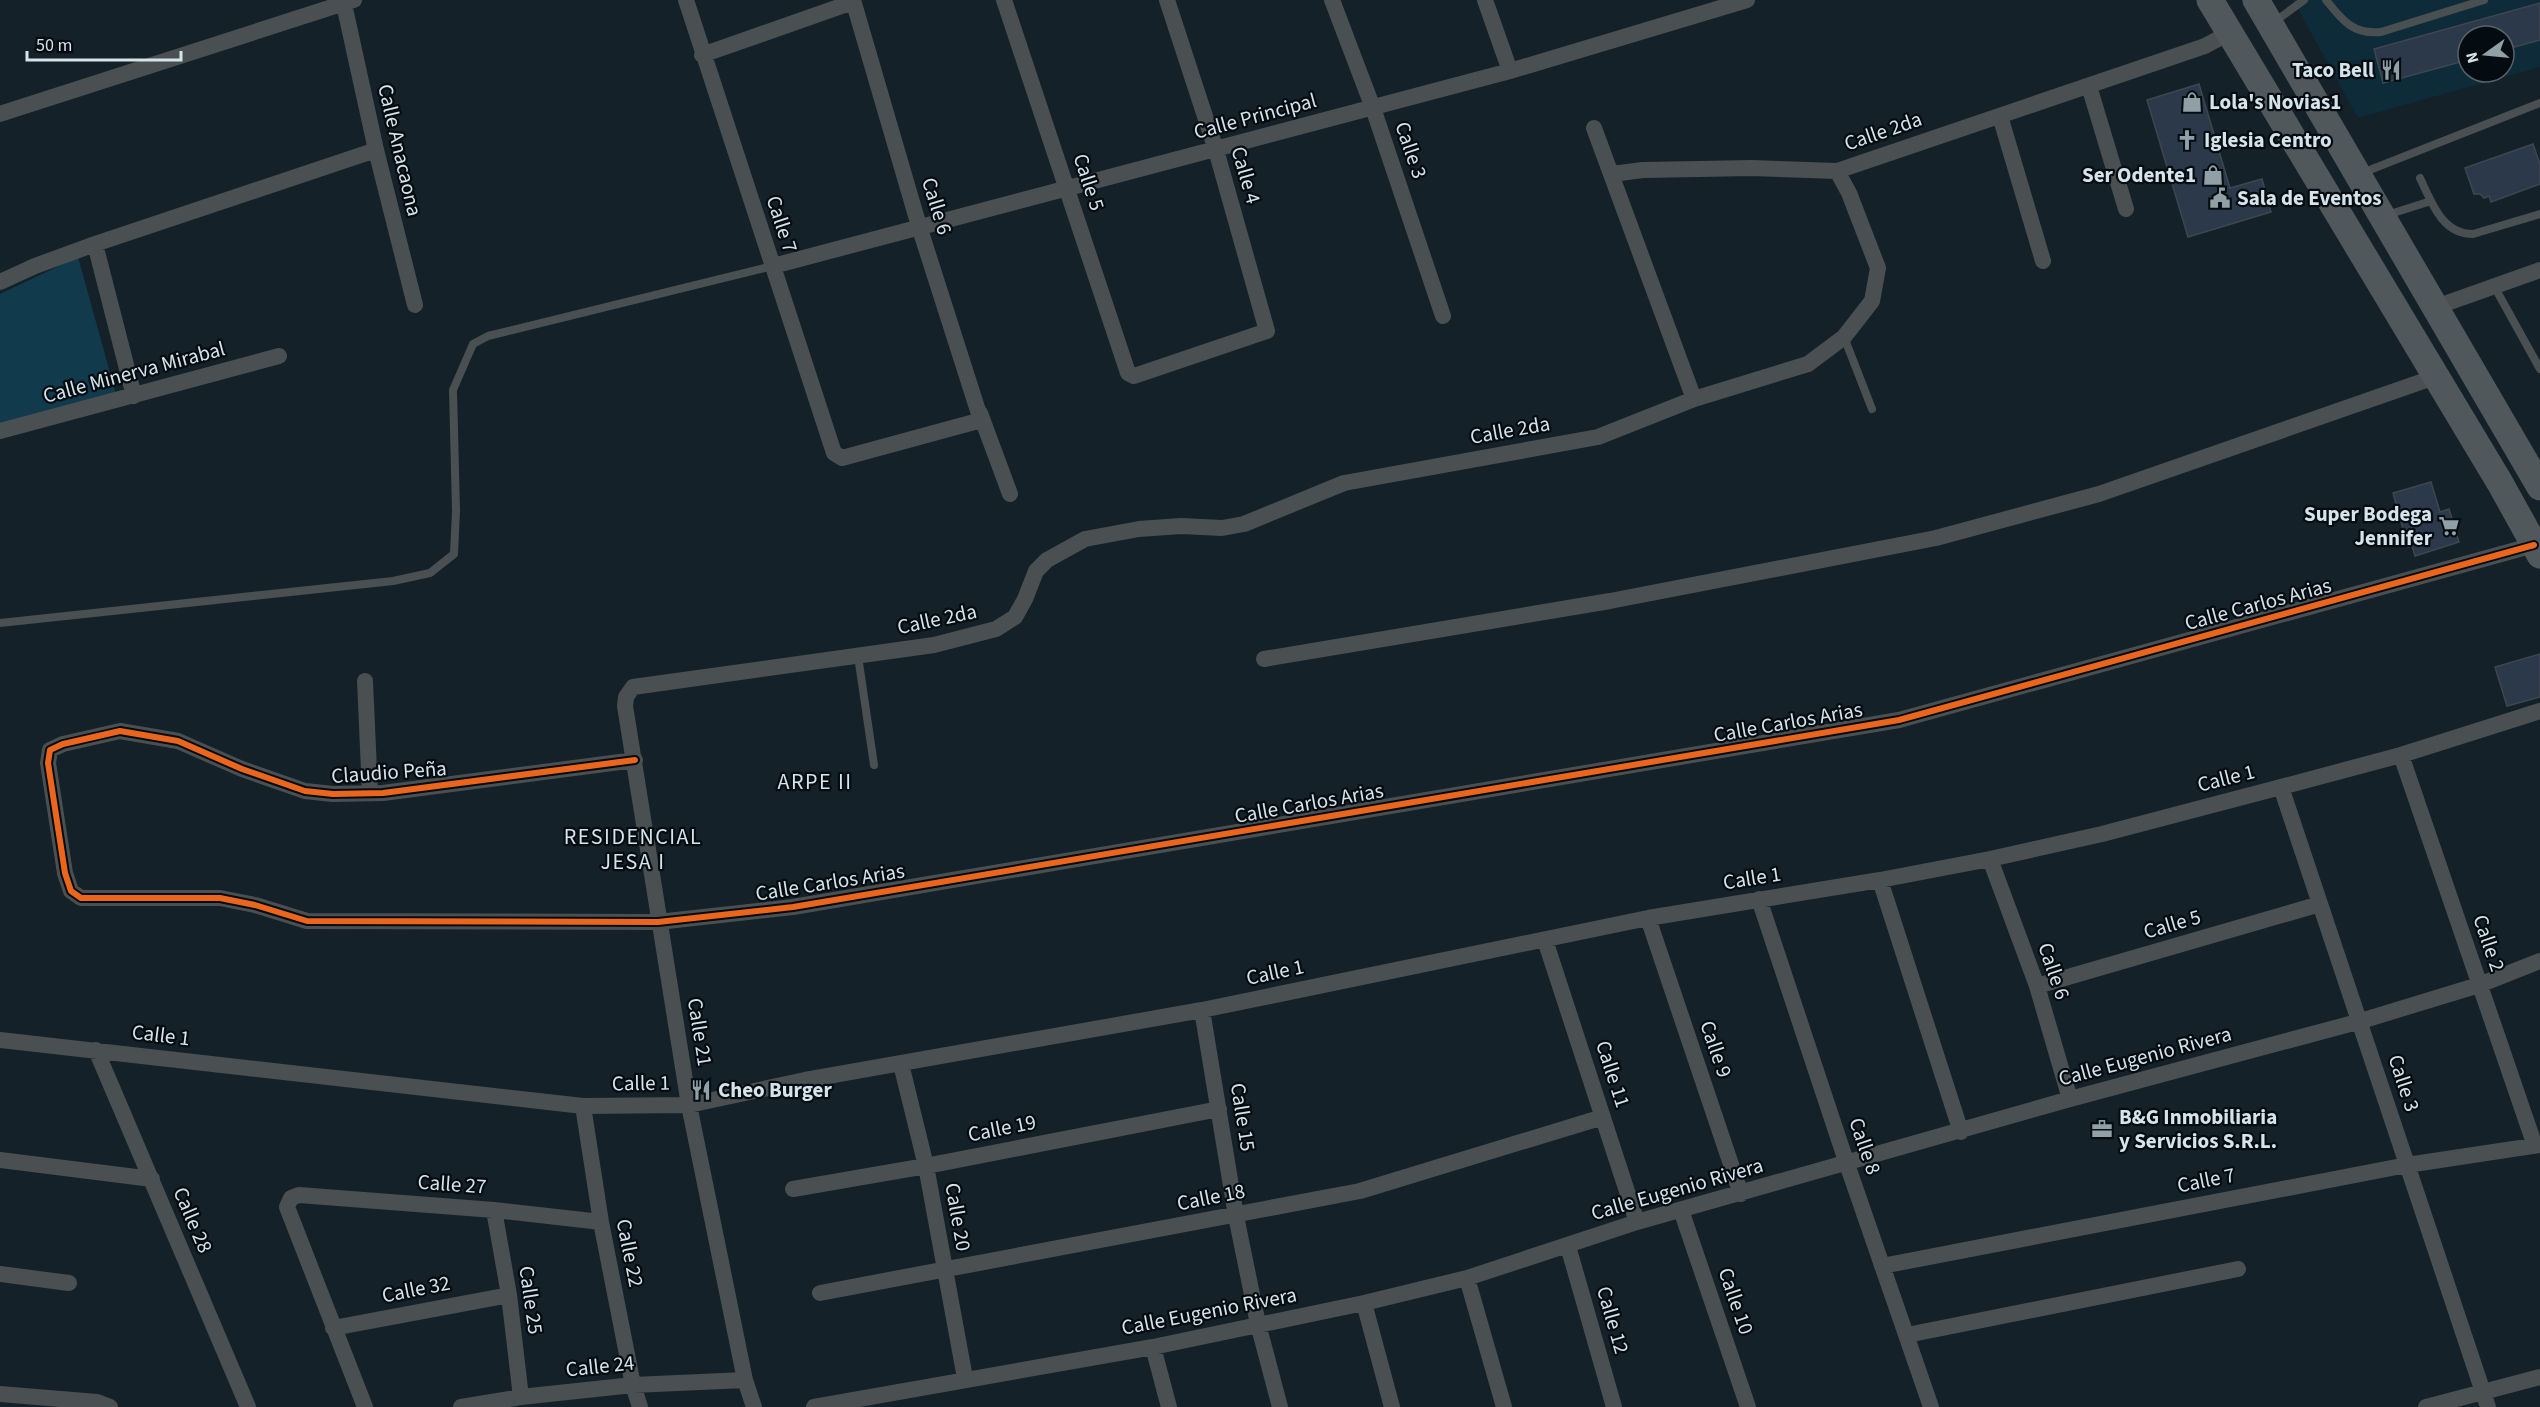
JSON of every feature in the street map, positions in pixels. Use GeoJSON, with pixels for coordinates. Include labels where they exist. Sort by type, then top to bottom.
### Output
{"type":"FeatureCollection","features":[{"type":"Feature","properties":{"kind":"main road"},"geometry":{"type":"LineString","coordinates":[[2210,0],[2402,317],[2537,550]]}},
{"type":"Feature","properties":{"kind":"main road"},"geometry":{"type":"LineString","coordinates":[[2256,0],[2433,308],[2540,487]]}},
{"type":"Feature","properties":{"kind":"street","name":"Calle 7"},"geometry":{"type":"LineString","coordinates":[[686,0],[702,55],[834,453],[842,458],[979,417]]}},
{"type":"Feature","properties":{"kind":"street","name":"Calle 5"},"geometry":{"type":"LineString","coordinates":[[1004,0],[1128,373],[1134,376]]}},
{"type":"Feature","properties":{"kind":"street","name":"Calle 4"},"geometry":{"type":"LineString","coordinates":[[1134,376],[1266,332],[1267,329],[1216,150],[1167,0]]}},
{"type":"Feature","properties":{"kind":"street","name":"Calle 3"},"geometry":{"type":"LineString","coordinates":[[1332,0],[1373,108],[1443,316]]}},
{"type":"Feature","properties":{"kind":"street"},"geometry":{"type":"LineString","coordinates":[[1485,0],[1510,71]]}},
{"type":"Feature","properties":{"kind":"street","name":"Calle Principal"},"geometry":{"type":"LineString","coordinates":[[773,266],[1510,71],[1717,4],[1747,0]]}},
{"type":"Feature","properties":{"kind":"street"},"geometry":{"type":"LineString","coordinates":[[702,55],[853,1]]}},
{"type":"Feature","properties":{"kind":"street","name":"Calle 6"},"geometry":{"type":"LineString","coordinates":[[853,1],[919,226],[979,417],[1010,494]]}},
{"type":"Feature","properties":{"kind":"street"},"geometry":{"type":"LineString","coordinates":[[0,114],[349,2]]}},
{"type":"Feature","properties":{"kind":"street","name":"Calle Anacaona"},"geometry":{"type":"LineString","coordinates":[[349,2],[376,150],[415,305]]}},
{"type":"Feature","properties":{"kind":"street","name":"Calle 2da"},"geometry":{"type":"LineString","coordinates":[[626,696],[633,687],[934,645],[996,629],[1014,617],[1025,599],[1036,570],[1047,560],[1085,539],[1139,529],[1181,525],[1222,528],[1244,524],[1344,483],[1598,437],[1694,399],[1808,364],[1844,337],[1872,301],[1878,268],[1849,193],[1837,171],[2205,46],[2229,33]]}},
{"type":"Feature","properties":{"kind":"street"},"geometry":{"type":"LineString","coordinates":[[2089,86],[2126,209]]}},
{"type":"Feature","properties":{"kind":"street"},"geometry":{"type":"LineString","coordinates":[[2000,116],[2043,261]]}},
{"type":"Feature","properties":{"kind":"street"},"geometry":{"type":"LineString","coordinates":[[1594,128],[1694,399]]}},
{"type":"Feature","properties":{"kind":"street"},"geometry":{"type":"LineString","coordinates":[[0,282],[35,266],[95,244],[376,150]]}},
{"type":"Feature","properties":{"kind":"street"},"geometry":{"type":"LineString","coordinates":[[1612,174],[1665,169],[1837,171]]}},
{"type":"Feature","properties":{"kind":"street"},"geometry":{"type":"LineString","coordinates":[[95,244],[134,396]]}},
{"type":"Feature","properties":{"kind":"street"},"geometry":{"type":"LineString","coordinates":[[2433,308],[2540,270]]}},
{"type":"Feature","properties":{"kind":"street","name":"Calle Minerva Mirabal"},"geometry":{"type":"LineString","coordinates":[[0,431],[279,356]]}},
{"type":"Feature","properties":{"kind":"street"},"geometry":{"type":"LineString","coordinates":[[1264,659],[1610,601],[1936,538],[2099,494],[2435,376]]}},
{"type":"Feature","properties":{"kind":"street","name":"Calle Carlos Arias"},"geometry":{"type":"LineString","coordinates":[[71,891],[81,898],[220,898],[255,905],[307,921],[658,922],[793,907],[1899,720],[2537,550]]}},
{"type":"Feature","properties":{"kind":"street"},"geometry":{"type":"LineString","coordinates":[[364,681],[370,794]]}},
{"type":"Feature","properties":{"kind":"street","name":"Calle 21"},"geometry":{"type":"LineString","coordinates":[[626,696],[625,706],[658,922],[689,1105],[746,1380],[754,1407]]}},
{"type":"Feature","properties":{"kind":"street","name":"Calle 1"},"geometry":{"type":"LineString","coordinates":[[0,1040],[583,1106],[689,1105],[805,1080],[1202,1010],[1648,918],[1880,880],[1990,859],[2102,834],[2401,755],[2540,711]]}},
{"type":"Feature","properties":{"kind":"street","name":"Claudio Peña"},"geometry":{"type":"LineString","coordinates":[[71,891],[65,873],[48,763],[50,750],[63,744],[120,731],[178,741],[242,769],[305,791],[333,794],[370,794],[635,760]]}},
{"type":"Feature","properties":{"kind":"street","name":"Calle 2"},"geometry":{"type":"LineString","coordinates":[[2401,755],[2537,1145]]}},
{"type":"Feature","properties":{"kind":"street","name":"Calle 3"},"geometry":{"type":"LineString","coordinates":[[2281,787],[2486,1400]]}},
{"type":"Feature","properties":{"kind":"street","name":"Calle 6"},"geometry":{"type":"LineString","coordinates":[[1990,859],[2037,986],[2070,1099]]}},
{"type":"Feature","properties":{"kind":"street"},"geometry":{"type":"LineString","coordinates":[[1880,880],[1961,1132]]}},
{"type":"Feature","properties":{"kind":"street","name":"Calle 8"},"geometry":{"type":"LineString","coordinates":[[1759,899],[1931,1407]]}},
{"type":"Feature","properties":{"kind":"street","name":"Calle 5"},"geometry":{"type":"LineString","coordinates":[[2037,986],[2320,904]]}},
{"type":"Feature","properties":{"kind":"street","name":"Calle 9"},"geometry":{"type":"LineString","coordinates":[[1648,918],[1741,1194]]}},
{"type":"Feature","properties":{"kind":"street","name":"Calle 11"},"geometry":{"type":"LineString","coordinates":[[1545,940],[1637,1222]]}},
{"type":"Feature","properties":{"kind":"street","name":"Calle Eugenio Rivera"},"geometry":{"type":"LineString","coordinates":[[814,1407],[965,1378],[1153,1347],[1364,1303],[1467,1278],[1637,1222],[1961,1132],[2070,1099],[2361,1021],[2480,985],[2540,961]]}},
{"type":"Feature","properties":{"kind":"street","name":"Calle 15"},"geometry":{"type":"LineString","coordinates":[[1202,1010],[1236,1216],[1258,1324],[1280,1407]]}},
{"type":"Feature","properties":{"kind":"street","name":"Calle 28"},"geometry":{"type":"LineString","coordinates":[[96,1050],[248,1407]]}},
{"type":"Feature","properties":{"kind":"street","name":"Calle 20"},"geometry":{"type":"LineString","coordinates":[[901,1064],[926,1166],[965,1378]]}},
{"type":"Feature","properties":{"kind":"street","name":"Calle 22"},"geometry":{"type":"LineString","coordinates":[[583,1106],[601,1222],[633,1385],[640,1407]]}},
{"type":"Feature","properties":{"kind":"street","name":"Calle 19"},"geometry":{"type":"LineString","coordinates":[[793,1189],[926,1166],[1219,1109]]}},
{"type":"Feature","properties":{"kind":"street","name":"Calle 18"},"geometry":{"type":"LineString","coordinates":[[820,1293],[1360,1191],[1603,1117]]}},
{"type":"Feature","properties":{"kind":"street","name":"Calle 7"},"geometry":{"type":"LineString","coordinates":[[1882,1266],[2407,1164],[2537,1145]]}},
{"type":"Feature","properties":{"kind":"street"},"geometry":{"type":"LineString","coordinates":[[0,1160],[152,1179]]}},
{"type":"Feature","properties":{"kind":"street","name":"Calle 27"},"geometry":{"type":"LineString","coordinates":[[333,1328],[287,1207],[291,1198],[299,1195],[494,1210],[601,1222]]}},
{"type":"Feature","properties":{"kind":"street","name":"Calle 25"},"geometry":{"type":"LineString","coordinates":[[494,1210],[509,1295],[522,1397]]}},
{"type":"Feature","properties":{"kind":"street","name":"Calle 10"},"geometry":{"type":"LineString","coordinates":[[1681,1210],[1748,1407]]}},
{"type":"Feature","properties":{"kind":"street","name":"Calle 12"},"geometry":{"type":"LineString","coordinates":[[1568,1246],[1614,1407]]}},
{"type":"Feature","properties":{"kind":"street"},"geometry":{"type":"LineString","coordinates":[[1907,1335],[2238,1269]]}},
{"type":"Feature","properties":{"kind":"street"},"geometry":{"type":"LineString","coordinates":[[0,1274],[69,1283]]}},
{"type":"Feature","properties":{"kind":"street"},"geometry":{"type":"LineString","coordinates":[[1467,1278],[1504,1407]]}},
{"type":"Feature","properties":{"kind":"street","name":"Calle 32"},"geometry":{"type":"LineString","coordinates":[[333,1328],[509,1295]]}},
{"type":"Feature","properties":{"kind":"street"},"geometry":{"type":"LineString","coordinates":[[1364,1303],[1392,1407]]}},
{"type":"Feature","properties":{"kind":"street"},"geometry":{"type":"LineString","coordinates":[[333,1328],[365,1407]]}},
{"type":"Feature","properties":{"kind":"street"},"geometry":{"type":"LineString","coordinates":[[1153,1347],[1169,1407]]}},
{"type":"Feature","properties":{"kind":"street"},"geometry":{"type":"LineString","coordinates":[[2426,1407],[2486,1400],[2540,1377]]}},
{"type":"Feature","properties":{"kind":"street","name":"Calle 24"},"geometry":{"type":"LineString","coordinates":[[461,1407],[522,1397],[633,1385],[746,1380]]}},
{"type":"Feature","properties":{"kind":"street"},"geometry":{"type":"LineString","coordinates":[[0,1394],[97,1402],[110,1407]]}},
{"type":"Feature","properties":{"kind":"lane"},"geometry":{"type":"LineString","coordinates":[[2270,25],[2304,0]]}},
{"type":"Feature","properties":{"kind":"lane"},"geometry":{"type":"LineString","coordinates":[[2326,0],[2350,26],[2366,33],[2380,32],[2484,0]]}},
{"type":"Feature","properties":{"kind":"lane"},"geometry":{"type":"LineString","coordinates":[[2357,175],[2540,103]]}},
{"type":"Feature","properties":{"kind":"lane"},"geometry":{"type":"LineString","coordinates":[[2420,178],[2443,222],[2463,234],[2473,234],[2540,213]]}},
{"type":"Feature","properties":{"kind":"lane"},"geometry":{"type":"LineString","coordinates":[[2381,217],[2431,201]]}},
{"type":"Feature","properties":{"kind":"lane"},"geometry":{"type":"LineString","coordinates":[[0,623],[393,581],[430,573],[454,554],[456,511],[453,390],[473,344],[488,336],[773,266]]}},
{"type":"Feature","properties":{"kind":"lane"},"geometry":{"type":"LineString","coordinates":[[2494,286],[2540,369]]}},
{"type":"Feature","properties":{"kind":"lane"},"geometry":{"type":"LineString","coordinates":[[1844,337],[1872,409]]}},
{"type":"Feature","properties":{"kind":"lane"},"geometry":{"type":"LineString","coordinates":[[858,656],[874,765]]}},
{"type":"Feature","properties":{"kind":"shaded area"},"geometry":{"type":"Polygon","coordinates":[[[2293,0],[2540,0],[2540,67],[2516,74],[2516,24],[2456,24],[2456,84],[2479,84],[2358,118],[2293,0]]]}},
{"type":"Feature","properties":{"kind":"shaded area"},"geometry":{"type":"Polygon","coordinates":[[[78,257],[117,398],[0,426],[0,294],[78,257]]]}},
{"type":"Feature","properties":{"kind":"building"},"geometry":{"type":"Polygon","coordinates":[[[2540,3],[2540,40],[2516,47],[2516,24],[2464,24],[2540,3]]]}},
{"type":"Feature","properties":{"kind":"building"},"geometry":{"type":"Polygon","coordinates":[[[2456,26],[2456,63],[2383,83],[2374,49],[2456,26]]]}},
{"type":"Feature","properties":{"kind":"building","name":"Iglesia Centro"},"geometry":{"type":"Polygon","coordinates":[[[2199,84],[2230,188],[2262,179],[2271,212],[2188,237],[2147,100],[2199,84]]]}},
{"type":"Feature","properties":{"kind":"building"},"geometry":{"type":"Polygon","coordinates":[[[2533,144],[2540,164],[2540,184],[2491,202],[2489,196],[2484,198],[2480,194],[2474,194],[2465,168],[2533,144]]]}},
{"type":"Feature","properties":{"kind":"building"},"geometry":{"type":"Polygon","coordinates":[[[2431,482],[2440,512],[2449,509],[2459,542],[2415,556],[2412,546],[2408,547],[2393,493],[2431,482]]]}},
{"type":"Feature","properties":{"kind":"building"},"geometry":{"type":"Polygon","coordinates":[[[2540,654],[2540,697],[2507,706],[2495,667],[2540,654]]]}},
{"type":"Feature","properties":{"kind":"cycle path"},"geometry":{"type":"LineString","coordinates":[[635,760],[383,793],[333,794],[305,791],[242,769],[178,741],[120,731],[63,744],[50,750],[48,763],[65,873],[71,891],[81,898],[220,898],[255,905],[307,921],[658,922],[793,907],[1899,720],[2534,545]]}},
{"type":"Feature","properties":{"kind":"place","name":"Taco Bell"},"geometry":{"type":"Point","coordinates":[2391,70]}},
{"type":"Feature","properties":{"kind":"place","name":"Lola's Novias1"},"geometry":{"type":"Point","coordinates":[2192,102]}},
{"type":"Feature","properties":{"kind":"place","name":"Iglesia Centro"},"geometry":{"type":"Point","coordinates":[2187,140]}},
{"type":"Feature","properties":{"kind":"place","name":"Ser Odente1"},"geometry":{"type":"Point","coordinates":[2213,175]}},
{"type":"Feature","properties":{"kind":"place","name":"Sala de Eventos"},"geometry":{"type":"Point","coordinates":[2220,198]}},
{"type":"Feature","properties":{"kind":"place","name":"Super Bodega Jennifer"},"geometry":{"type":"Point","coordinates":[2449,526]}},
{"type":"Feature","properties":{"kind":"place","name":"Cheo Burger"},"geometry":{"type":"Point","coordinates":[701,1090]}},
{"type":"Feature","properties":{"kind":"place","name":"B&G Inmobiliaria y Servicios S.R.L."},"geometry":{"type":"Point","coordinates":[2102,1129]}},
{"type":"Feature","properties":{"kind":"district","name":"ARPE II"},"geometry":{"type":"Point","coordinates":[815,781]}},
{"type":"Feature","properties":{"kind":"district","name":"RESIDENCIAL JESA I"},"geometry":{"type":"Point","coordinates":[633,848]}}]}
